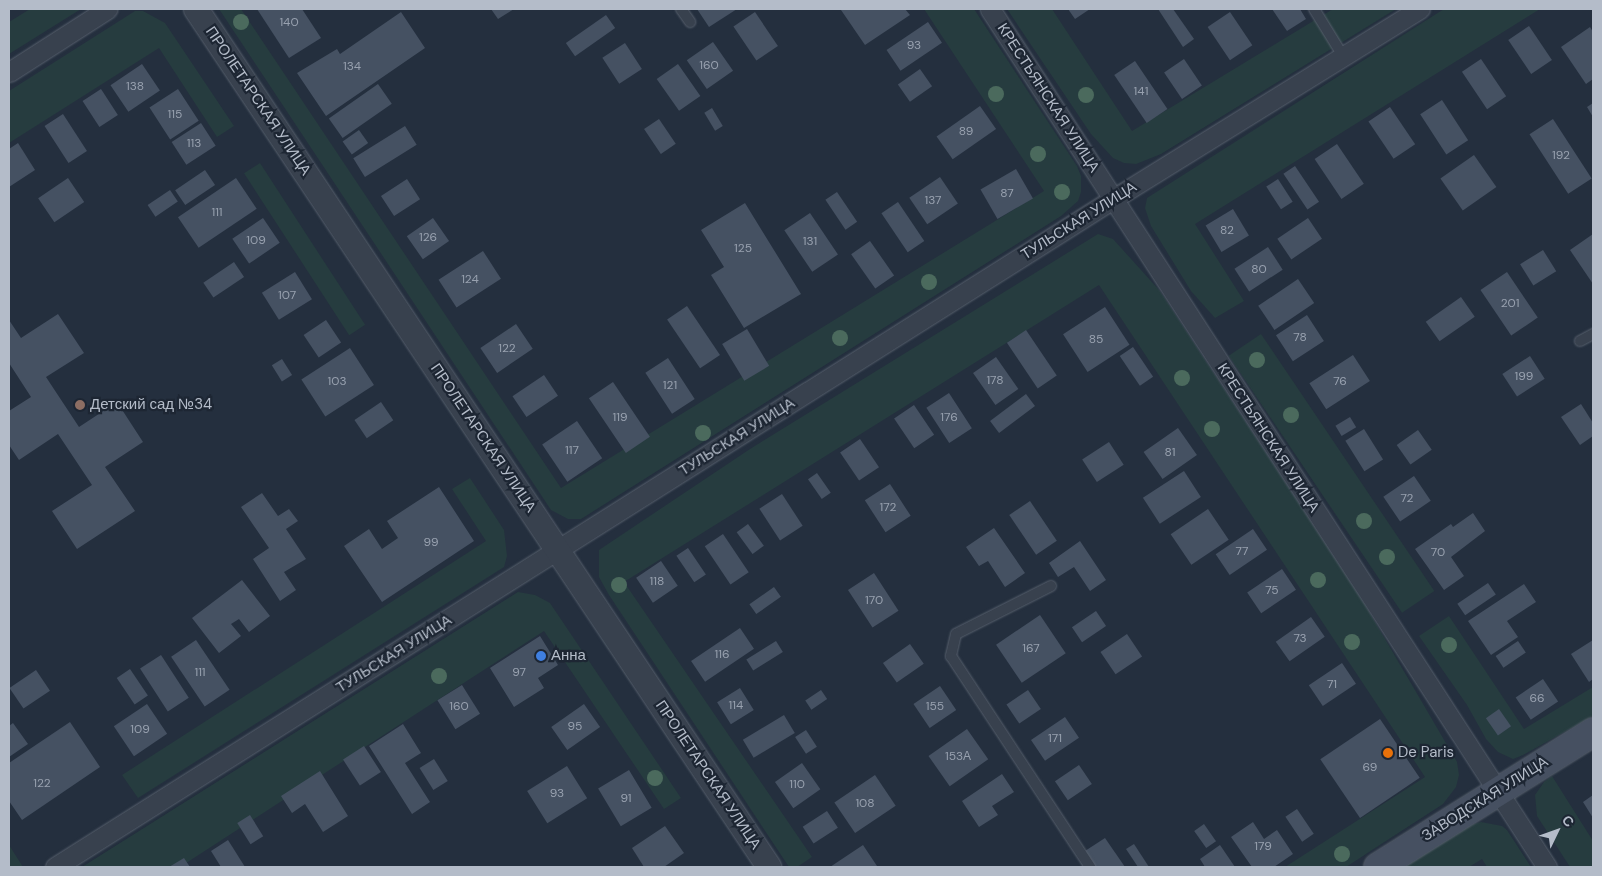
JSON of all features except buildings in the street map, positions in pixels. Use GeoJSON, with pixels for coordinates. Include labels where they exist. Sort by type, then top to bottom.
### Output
{"type":"FeatureCollection","features":[{"type":"Feature","properties":{"kind":"main road","name":"ЗАВОДСКАЯ УЛИЦА"},"geometry":{"type":"LineString","coordinates":[[1378,867],[1496,791],[1593,732]]}},
{"type":"Feature","properties":{"kind":"street"},"geometry":{"type":"LineString","coordinates":[[9,72],[107,9]]}},
{"type":"Feature","properties":{"kind":"street","name":"ПРОЛЕТАРСКАЯ УЛИЦА"},"geometry":{"type":"LineString","coordinates":[[196,9],[769,867]]}},
{"type":"Feature","properties":{"kind":"street","name":"КРЕСТЬЯНСКАЯ УЛИЦА"},"geometry":{"type":"LineString","coordinates":[[990,9],[1547,867]]}},
{"type":"Feature","properties":{"kind":"street","name":"ТУЛЬСКАЯ УЛИЦА"},"geometry":{"type":"LineString","coordinates":[[55,867],[1113,199],[1420,9]]}},
{"type":"Feature","properties":{"kind":"lane"},"geometry":{"type":"LineString","coordinates":[[681,9],[690,22]]}},
{"type":"Feature","properties":{"kind":"lane"},"geometry":{"type":"LineString","coordinates":[[1314,9],[1343,56]]}},
{"type":"Feature","properties":{"kind":"lane"},"geometry":{"type":"LineString","coordinates":[[1580,341],[1593,334]]}},
{"type":"Feature","properties":{"kind":"lane"},"geometry":{"type":"LineString","coordinates":[[1051,586],[956,634],[951,656],[1090,867]]}},
{"type":"Feature","properties":{"kind":"green space"},"geometry":{"type":"Polygon","coordinates":[[[30,9],[81,9],[9,54],[9,22],[30,9]]]}},
{"type":"Feature","properties":{"kind":"green space"},"geometry":{"type":"Polygon","coordinates":[[[219,9],[241,9],[561,488],[1044,191],[924,9],[974,9],[1077,166],[1081,176],[1081,192],[1078,201],[1061,216],[581,519],[568,519],[551,510],[219,9]]]}},
{"type":"Feature","properties":{"kind":"green space"},"geometry":{"type":"Polygon","coordinates":[[[1007,9],[1052,9],[1132,131],[1333,9],[1396,9],[1161,154],[1136,164],[1124,163],[1113,158],[1091,134],[1007,9]]]}},
{"type":"Feature","properties":{"kind":"green space"},"geometry":{"type":"Polygon","coordinates":[[[1444,9],[1540,9],[1195,224],[1244,301],[1215,318],[1191,291],[1151,226],[1145,208],[1147,198],[1444,9]]]}},
{"type":"Feature","properties":{"kind":"green space"},"geometry":{"type":"Polygon","coordinates":[[[135,11],[143,11],[165,23],[234,126],[217,137],[159,48],[9,143],[9,91],[135,11]]]}},
{"type":"Feature","properties":{"kind":"green space"},"geometry":{"type":"Polygon","coordinates":[[[260,163],[365,325],[349,335],[244,173],[260,163]]]}},
{"type":"Feature","properties":{"kind":"green space"},"geometry":{"type":"Polygon","coordinates":[[[1098,234],[1113,239],[1160,291],[1364,603],[1457,762],[1459,775],[1456,787],[1443,804],[1346,867],[1285,867],[1425,777],[1099,285],[624,582],[812,857],[797,867],[789,867],[609,595],[599,577],[599,550],[750,449],[1098,234]]]}},
{"type":"Feature","properties":{"kind":"green space"},"geometry":{"type":"Polygon","coordinates":[[[1261,334],[1434,591],[1402,613],[1229,356],[1261,334]]]}},
{"type":"Feature","properties":{"kind":"green space"},"geometry":{"type":"Polygon","coordinates":[[[470,478],[504,530],[507,556],[504,567],[138,798],[122,775],[486,541],[452,489],[470,478]]]}},
{"type":"Feature","properties":{"kind":"green space"},"geometry":{"type":"Polygon","coordinates":[[[518,592],[535,595],[550,603],[681,798],[664,809],[544,631],[180,867],[82,867],[518,592]]]}},
{"type":"Feature","properties":{"kind":"green space"},"geometry":{"type":"Polygon","coordinates":[[[1449,616],[1524,729],[1593,687],[1593,716],[1513,759],[1498,752],[1486,739],[1467,705],[1419,636],[1449,616]]]}},
{"type":"Feature","properties":{"kind":"green space"},"geometry":{"type":"Polygon","coordinates":[[[1552,776],[1593,841],[1593,867],[1570,867],[1537,816],[1535,795],[1544,782],[1552,776]]]}},
{"type":"Feature","properties":{"kind":"green space"},"geometry":{"type":"Polygon","coordinates":[[[1481,822],[1502,826],[1507,830],[1531,867],[1487,867],[1482,859],[1469,867],[1401,867],[1471,825],[1481,822]]]}},
{"type":"Feature","properties":{"kind":"green space"},"geometry":{"type":"Polygon","coordinates":[[[9,845],[23,867],[9,867],[9,845]]]}},
{"type":"Feature","properties":{"kind":"place","name":"Детский сад №34"},"geometry":{"type":"Point","coordinates":[80,405]}},
{"type":"Feature","properties":{"kind":"place","name":"Анна"},"geometry":{"type":"Point","coordinates":[541,656]}},
{"type":"Feature","properties":{"kind":"place","name":"De Paris"},"geometry":{"type":"Point","coordinates":[1388,753]}}]}
